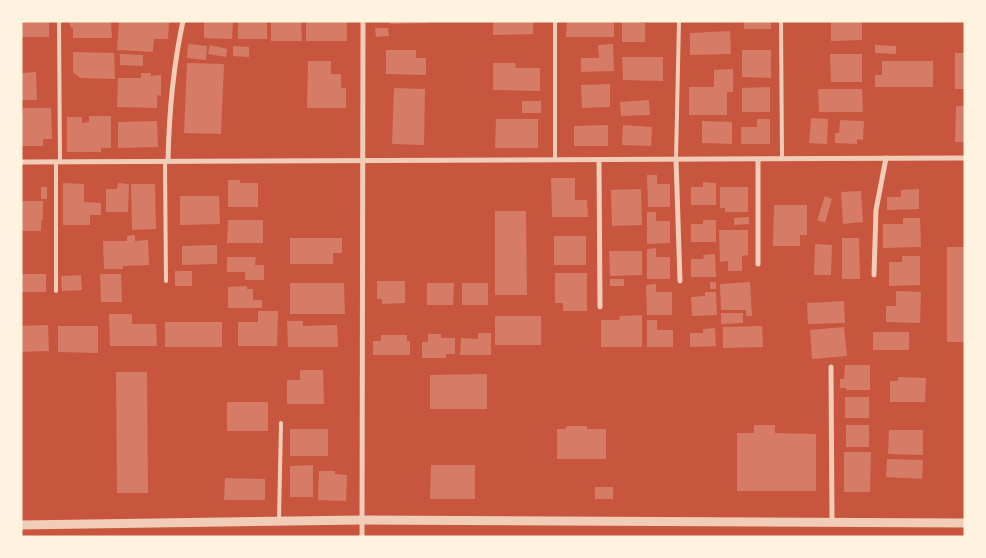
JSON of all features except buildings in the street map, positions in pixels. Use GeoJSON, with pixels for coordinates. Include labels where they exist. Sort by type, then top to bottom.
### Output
{"type":"FeatureCollection","features":[{"type":"Feature","properties":{"kind":"street"},"geometry":{"type":"LineString","coordinates":[[166,161],[174,70],[183,21]]}},
{"type":"Feature","properties":{"kind":"street"},"geometry":{"type":"LineString","coordinates":[[362,537],[363,21]]}},
{"type":"Feature","properties":{"kind":"street"},"geometry":{"type":"LineString","coordinates":[[874,275],[876,210],[886,158]]}},
{"type":"Feature","properties":{"kind":"street"},"geometry":{"type":"LineString","coordinates":[[21,162],[965,158]]}},
{"type":"Feature","properties":{"kind":"street"},"geometry":{"type":"LineString","coordinates":[[676,159],[680,281]]}},
{"type":"Feature","properties":{"kind":"street"},"geometry":{"type":"LineString","coordinates":[[758,159],[758,264]]}},
{"type":"Feature","properties":{"kind":"street"},"geometry":{"type":"LineString","coordinates":[[599,160],[600,307]]}},
{"type":"Feature","properties":{"kind":"street"},"geometry":{"type":"LineString","coordinates":[[831,367],[832,522]]}},
{"type":"Feature","properties":{"kind":"street"},"geometry":{"type":"LineString","coordinates":[[21,525],[362,520],[965,523]]}},
{"type":"Feature","properties":{"kind":"lane"},"geometry":{"type":"LineString","coordinates":[[56,291],[59,21]]}},
{"type":"Feature","properties":{"kind":"lane"},"geometry":{"type":"LineString","coordinates":[[554,160],[555,21]]}},
{"type":"Feature","properties":{"kind":"lane"},"geometry":{"type":"LineString","coordinates":[[676,159],[679,21]]}},
{"type":"Feature","properties":{"kind":"lane"},"geometry":{"type":"LineString","coordinates":[[781,21],[782,159]]}},
{"type":"Feature","properties":{"kind":"lane"},"geometry":{"type":"LineString","coordinates":[[166,161],[166,282]]}},
{"type":"Feature","properties":{"kind":"lane"},"geometry":{"type":"LineString","coordinates":[[279,521],[281,423]]}}]}
